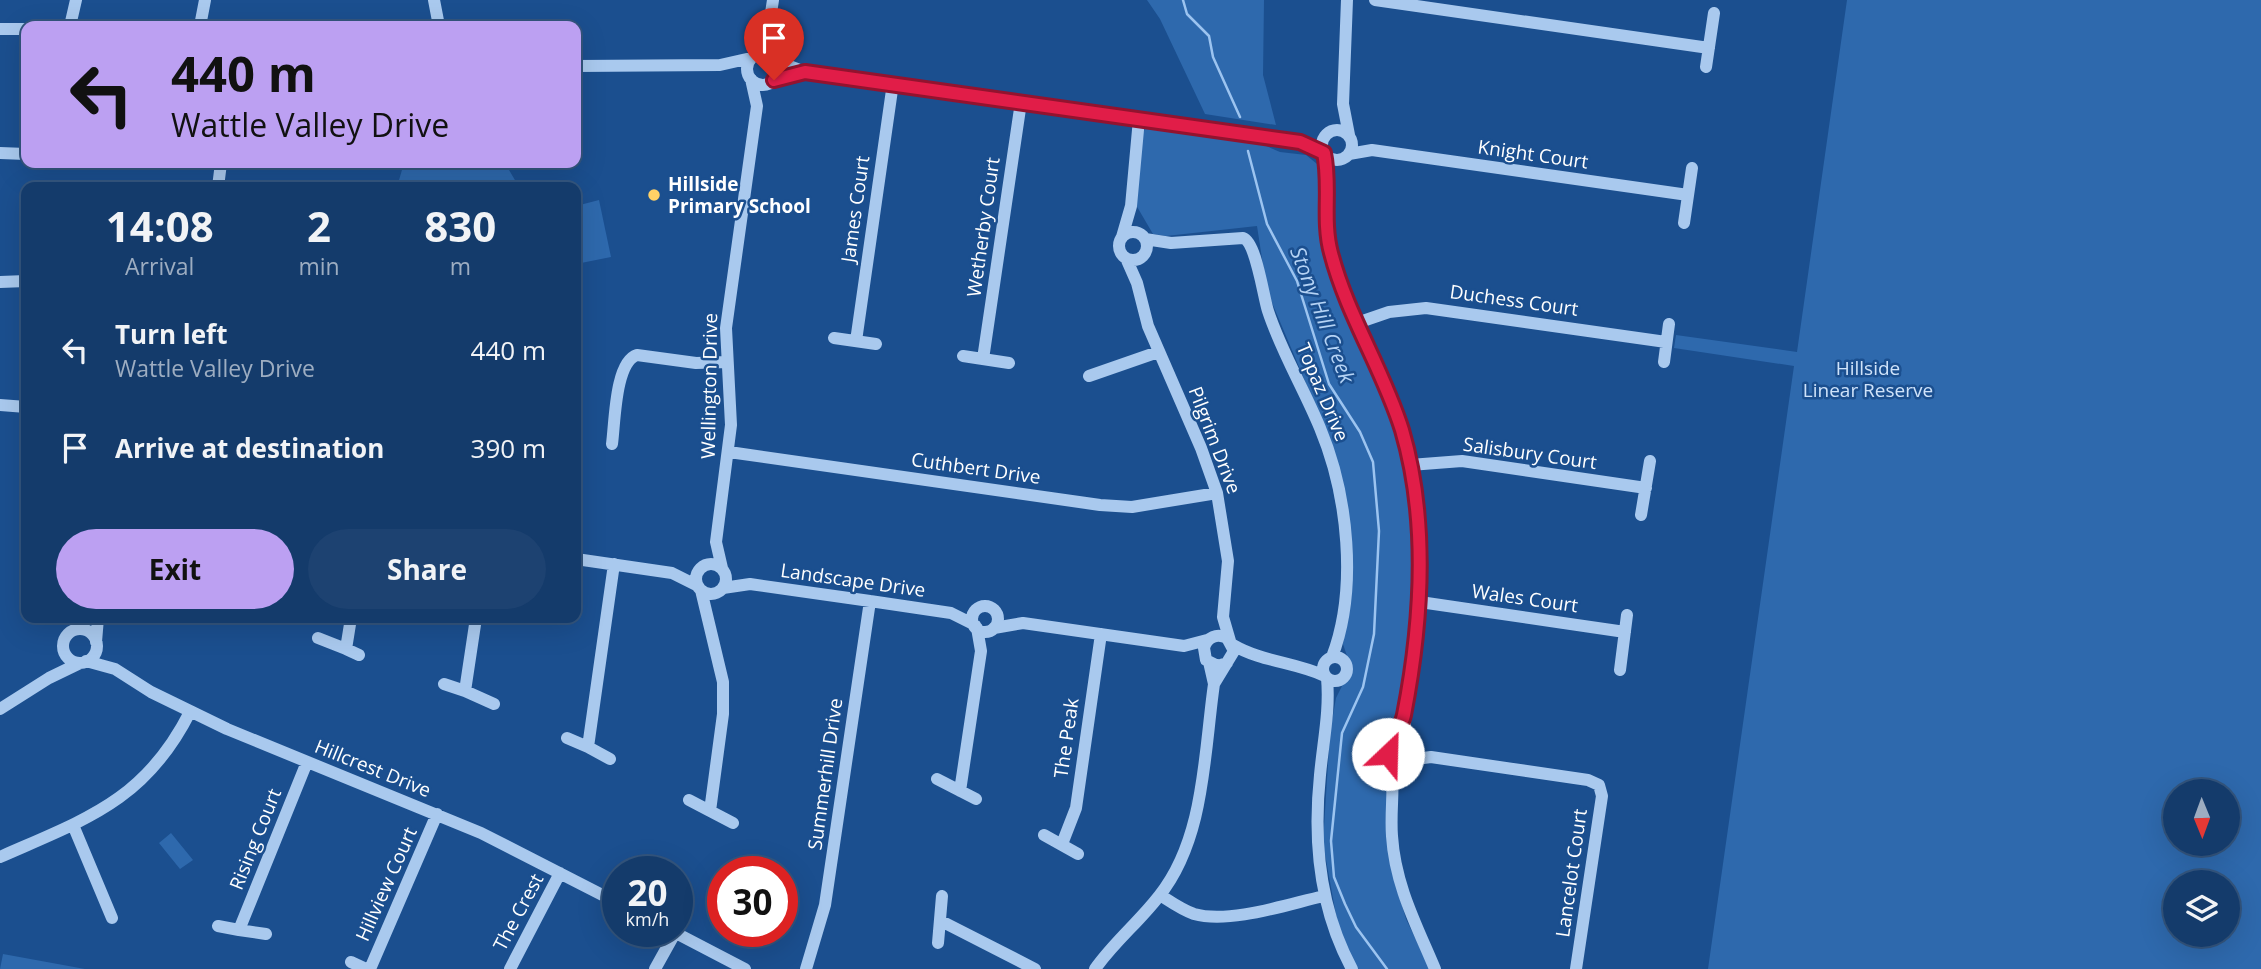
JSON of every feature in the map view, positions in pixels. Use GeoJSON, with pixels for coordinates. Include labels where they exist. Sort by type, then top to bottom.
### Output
{"type":"FeatureCollection","features":[{"type":"Feature","properties":{"kind":"street"},"geometry":{"type":"LineString","coordinates":[[70,21],[76,0]]}},
{"type":"Feature","properties":{"kind":"street"},"geometry":{"type":"LineString","coordinates":[[201,21],[205,0]]}},
{"type":"Feature","properties":{"kind":"street"},"geometry":{"type":"LineString","coordinates":[[434,0],[438,21]]}},
{"type":"Feature","properties":{"kind":"street"},"geometry":{"type":"LineString","coordinates":[[773,0],[769,26],[779,71],[773,81]]}},
{"type":"Feature","properties":{"kind":"street"},"geometry":{"type":"LineString","coordinates":[[1326,189],[1347,155],[1350,137],[1343,104],[1347,0]]}},
{"type":"Feature","properties":{"kind":"street"},"geometry":{"type":"LineString","coordinates":[[1375,0],[1709,48]]}},
{"type":"Feature","properties":{"kind":"street"},"geometry":{"type":"LineString","coordinates":[[1706,67],[1714,13]]}},
{"type":"Feature","properties":{"kind":"street"},"geometry":{"type":"LineString","coordinates":[[750,78],[747,67],[769,26]]}},
{"type":"Feature","properties":{"kind":"street"},"geometry":{"type":"LineString","coordinates":[[0,29],[21,29]]}},
{"type":"Feature","properties":{"kind":"street"},"geometry":{"type":"LineString","coordinates":[[581,66],[720,65],[764,52],[805,72],[1300,142],[1337,160],[1347,155]]}},
{"type":"Feature","properties":{"kind":"street"},"geometry":{"type":"LineString","coordinates":[[720,65],[758,84],[805,72]]}},
{"type":"Feature","properties":{"kind":"street","name":"Wellington Drive"},"geometry":{"type":"LineString","coordinates":[[704,566],[716,542],[729,452],[731,404],[727,362],[728,312],[757,106],[750,78]]}},
{"type":"Feature","properties":{"kind":"street","name":"Wellington Drive"},"geometry":{"type":"LineString","coordinates":[[757,106],[773,81]]}},
{"type":"Feature","properties":{"kind":"street","name":"James Court"},"geometry":{"type":"LineString","coordinates":[[856,341],[893,83]]}},
{"type":"Feature","properties":{"kind":"street","name":"Wetherby Court"},"geometry":{"type":"LineString","coordinates":[[983,359],[1021,102]]}},
{"type":"Feature","properties":{"kind":"street"},"geometry":{"type":"LineString","coordinates":[[1343,104],[1321,143],[1324,153],[1325,215],[1329,248],[1337,277],[1394,410],[1410,466],[1420,556],[1420,602],[1404,718],[1404,755],[1395,783],[1392,837],[1399,876],[1413,921],[1435,969]]}},
{"type":"Feature","properties":{"kind":"street","name":"Pilgrim Drive"},"geometry":{"type":"LineString","coordinates":[[1122,237],[1131,206],[1139,119]]}},
{"type":"Feature","properties":{"kind":"street"},"geometry":{"type":"LineString","coordinates":[[1300,142],[1337,129],[1350,137]]}},
{"type":"Feature","properties":{"kind":"street","name":"Knight Court"},"geometry":{"type":"LineString","coordinates":[[1350,137],[1372,150]]}},
{"type":"Feature","properties":{"kind":"street","name":"Knight Court"},"geometry":{"type":"LineString","coordinates":[[1347,155],[1372,150],[1688,195]]}},
{"type":"Feature","properties":{"kind":"street"},"geometry":{"type":"LineString","coordinates":[[0,153],[21,154]]}},
{"type":"Feature","properties":{"kind":"street"},"geometry":{"type":"LineString","coordinates":[[1684,223],[1692,168]]}},
{"type":"Feature","properties":{"kind":"street","name":"Pilgrim Drive"},"geometry":{"type":"LineString","coordinates":[[1131,206],[1139,248],[1138,283],[1148,326],[1201,448],[1217,493],[1228,561],[1223,617],[1231,643]]}},
{"type":"Feature","properties":{"kind":"street"},"geometry":{"type":"LineString","coordinates":[[1130,232],[1139,248],[1119,249],[1122,237],[1130,232]]}},
{"type":"Feature","properties":{"kind":"street","name":"Topaz Drive"},"geometry":{"type":"LineString","coordinates":[[1139,248],[1243,238],[1253,246],[1269,314],[1322,432],[1336,481],[1345,547],[1346,577],[1335,659]]}},
{"type":"Feature","properties":{"kind":"street"},"geometry":{"type":"LineString","coordinates":[[0,282],[21,281]]}},
{"type":"Feature","properties":{"kind":"street","name":"Duchess Court"},"geometry":{"type":"LineString","coordinates":[[1357,323],[1389,312],[1426,308],[1667,342]]}},
{"type":"Feature","properties":{"kind":"street"},"geometry":{"type":"LineString","coordinates":[[1664,362],[1669,324]]}},
{"type":"Feature","properties":{"kind":"street"},"geometry":{"type":"LineString","coordinates":[[834,338],[876,344]]}},
{"type":"Feature","properties":{"kind":"street"},"geometry":{"type":"LineString","coordinates":[[1089,376],[1158,352]]}},
{"type":"Feature","properties":{"kind":"street"},"geometry":{"type":"LineString","coordinates":[[612,444],[622,368],[630,357],[637,355],[696,363],[727,362]]}},
{"type":"Feature","properties":{"kind":"street"},"geometry":{"type":"LineString","coordinates":[[963,356],[1009,363]]}},
{"type":"Feature","properties":{"kind":"street"},"geometry":{"type":"LineString","coordinates":[[0,408],[21,407]]}},
{"type":"Feature","properties":{"kind":"street","name":"Cuthbert Drive"},"geometry":{"type":"LineString","coordinates":[[729,452],[1100,505],[1143,506],[1217,493]]}},
{"type":"Feature","properties":{"kind":"street","name":"Salisbury Court"},"geometry":{"type":"LineString","coordinates":[[1410,466],[1462,461],[1646,488]]}},
{"type":"Feature","properties":{"kind":"street"},"geometry":{"type":"LineString","coordinates":[[1642,515],[1650,461]]}},
{"type":"Feature","properties":{"kind":"street","name":"Wellington Drive"},"geometry":{"type":"LineString","coordinates":[[716,542],[723,569]]}},
{"type":"Feature","properties":{"kind":"street"},"geometry":{"type":"LineString","coordinates":[[581,560],[672,573],[711,593],[722,589]]}},
{"type":"Feature","properties":{"kind":"street"},"geometry":{"type":"LineString","coordinates":[[588,747],[614,564]]}},
{"type":"Feature","properties":{"kind":"street"},"geometry":{"type":"LineString","coordinates":[[672,573],[713,564],[723,569],[726,579],[709,614]]}},
{"type":"Feature","properties":{"kind":"street"},"geometry":{"type":"LineString","coordinates":[[704,566],[697,573],[709,614],[723,682],[723,714],[710,811]]}},
{"type":"Feature","properties":{"kind":"street","name":"Landscape Drive"},"geometry":{"type":"LineString","coordinates":[[723,569],[750,584]]}},
{"type":"Feature","properties":{"kind":"street","name":"Landscape Drive"},"geometry":{"type":"LineString","coordinates":[[722,589],[750,584],[951,613],[984,628]]}},
{"type":"Feature","properties":{"kind":"street","name":"Summerhill Drive"},"geometry":{"type":"LineString","coordinates":[[806,969],[825,905],[870,601]]}},
{"type":"Feature","properties":{"kind":"street","name":"Wales Court"},"geometry":{"type":"LineString","coordinates":[[1420,602],[1625,632]]}},
{"type":"Feature","properties":{"kind":"street"},"geometry":{"type":"LineString","coordinates":[[1023,623],[984,628],[973,618],[977,609],[989,607],[1023,623],[1184,646],[1218,666],[1252,656]]}},
{"type":"Feature","properties":{"kind":"street","name":"Landscape Drive"},"geometry":{"type":"LineString","coordinates":[[951,613],[977,609]]}},
{"type":"Feature","properties":{"kind":"street"},"geometry":{"type":"LineString","coordinates":[[984,628],[998,622],[996,612]]}},
{"type":"Feature","properties":{"kind":"street"},"geometry":{"type":"LineString","coordinates":[[1620,670],[1627,615]]}},
{"type":"Feature","properties":{"kind":"street","name":"Pilgrim Drive"},"geometry":{"type":"LineString","coordinates":[[1209,639],[1223,617]]}},
{"type":"Feature","properties":{"kind":"street"},"geometry":{"type":"LineString","coordinates":[[49,678],[63,651],[65,636],[83,623]]}},
{"type":"Feature","properties":{"kind":"street"},"geometry":{"type":"LineString","coordinates":[[0,709],[49,678],[83,662],[96,645],[98,623]]}},
{"type":"Feature","properties":{"kind":"street"},"geometry":{"type":"LineString","coordinates":[[346,649],[350,623]]}},
{"type":"Feature","properties":{"kind":"street"},"geometry":{"type":"LineString","coordinates":[[465,691],[475,623]]}},
{"type":"Feature","properties":{"kind":"street"},"geometry":{"type":"LineString","coordinates":[[960,791],[984,628]]}},
{"type":"Feature","properties":{"kind":"street"},"geometry":{"type":"LineString","coordinates":[[78,629],[87,631],[96,645]]}},
{"type":"Feature","properties":{"kind":"street","name":"The Peak"},"geometry":{"type":"LineString","coordinates":[[1062,844],[1076,808],[1101,634]]}},
{"type":"Feature","properties":{"kind":"street"},"geometry":{"type":"LineString","coordinates":[[1184,646],[1218,635],[1252,656],[1301,664],[1335,659]]}},
{"type":"Feature","properties":{"kind":"street"},"geometry":{"type":"LineString","coordinates":[[318,638],[359,655]]}},
{"type":"Feature","properties":{"kind":"street"},"geometry":{"type":"LineString","coordinates":[[1095,969],[1160,895],[1174,873],[1193,826],[1214,684],[1203,648],[1209,639]]}},
{"type":"Feature","properties":{"kind":"street"},"geometry":{"type":"LineString","coordinates":[[1214,684],[1229,662],[1231,643]]}},
{"type":"Feature","properties":{"kind":"street","name":"Hillcrest Drive"},"geometry":{"type":"LineString","coordinates":[[96,645],[115,669]]}},
{"type":"Feature","properties":{"kind":"street"},"geometry":{"type":"LineString","coordinates":[[63,651],[70,659],[83,662]]}},
{"type":"Feature","properties":{"kind":"street"},"geometry":{"type":"LineString","coordinates":[[1335,659],[1324,665],[1330,704],[1317,807],[1318,865],[1324,897],[1352,969]]}},
{"type":"Feature","properties":{"kind":"street"},"geometry":{"type":"LineString","coordinates":[[1330,704],[1346,672],[1335,659]]}},
{"type":"Feature","properties":{"kind":"street","name":"Hillcrest Drive"},"geometry":{"type":"LineString","coordinates":[[83,662],[115,669],[190,712],[438,814],[602,895]]}},
{"type":"Feature","properties":{"kind":"street"},"geometry":{"type":"LineString","coordinates":[[1301,664],[1335,681],[1342,678]]}},
{"type":"Feature","properties":{"kind":"street"},"geometry":{"type":"LineString","coordinates":[[444,684],[494,704]]}},
{"type":"Feature","properties":{"kind":"street"},"geometry":{"type":"LineString","coordinates":[[0,857],[110,806],[142,782],[160,762],[190,712]]}},
{"type":"Feature","properties":{"kind":"street"},"geometry":{"type":"LineString","coordinates":[[1404,718],[1388,754],[1404,755]]}},
{"type":"Feature","properties":{"kind":"street"},"geometry":{"type":"LineString","coordinates":[[567,738],[610,760]]}},
{"type":"Feature","properties":{"kind":"street","name":"Lancelot Court"},"geometry":{"type":"LineString","coordinates":[[1404,755],[1588,780],[1599,785],[1602,796],[1576,969]]}},
{"type":"Feature","properties":{"kind":"street","name":"Rising Court"},"geometry":{"type":"LineString","coordinates":[[239,930],[307,762]]}},
{"type":"Feature","properties":{"kind":"street"},"geometry":{"type":"LineString","coordinates":[[937,779],[976,799]]}},
{"type":"Feature","properties":{"kind":"street"},"geometry":{"type":"LineString","coordinates":[[689,800],[733,823]]}},
{"type":"Feature","properties":{"kind":"street","name":"Hillview Court"},"geometry":{"type":"LineString","coordinates":[[351,962],[368,969],[438,814]]}},
{"type":"Feature","properties":{"kind":"street"},"geometry":{"type":"LineString","coordinates":[[73,825],[112,918]]}},
{"type":"Feature","properties":{"kind":"street"},"geometry":{"type":"LineString","coordinates":[[1044,835],[1078,854]]}},
{"type":"Feature","properties":{"kind":"street","name":"The Crest"},"geometry":{"type":"LineString","coordinates":[[510,969],[560,873]]}},
{"type":"Feature","properties":{"kind":"street"},"geometry":{"type":"LineString","coordinates":[[1160,895],[1194,914],[1211,916],[1228,916],[1324,897]]}},
{"type":"Feature","properties":{"kind":"street"},"geometry":{"type":"LineString","coordinates":[[938,943],[942,896]]}},
{"type":"Feature","properties":{"kind":"street"},"geometry":{"type":"LineString","coordinates":[[941,921],[1035,969]]}},
{"type":"Feature","properties":{"kind":"street"},"geometry":{"type":"LineString","coordinates":[[218,926],[265,934]]}},
{"type":"Feature","properties":{"kind":"street"},"geometry":{"type":"LineString","coordinates":[[693,942],[745,969]]}},
{"type":"Feature","properties":{"kind":"street"},"geometry":{"type":"LineString","coordinates":[[655,969],[666,947]]}},
{"type":"Feature","properties":{"kind":"street","name":"Summerhill Drive"},"geometry":{"type":"LineString","coordinates":[[799,969],[811,951]]}},
{"type":"Feature","properties":{"kind":"green space"},"geometry":{"type":"Polygon","coordinates":[[[1147,0],[1264,0],[1263,75],[1276,125],[1205,114],[1160,19],[1147,0]]]}},
{"type":"Feature","properties":{"kind":"green space","name":"Hillside Linear Reserve"},"geometry":{"type":"Polygon","coordinates":[[[1847,0],[2261,0],[2261,969],[1708,969],[1794,366],[1674,348],[1676,335],[1797,352],[1847,0]]]}},
{"type":"Feature","properties":{"kind":"green space"},"geometry":{"type":"Polygon","coordinates":[[[1155,124],[1248,138],[1280,152],[1306,155],[1322,168],[1322,238],[1345,306],[1393,422],[1409,482],[1413,511],[1416,569],[1409,658],[1399,715],[1384,754],[1388,766],[1392,872],[1406,919],[1430,969],[1355,969],[1338,926],[1323,843],[1330,732],[1336,698],[1351,668],[1343,644],[1350,573],[1316,407],[1267,291],[1257,226],[1166,236],[1153,234],[1136,205],[1141,136],[1145,129],[1155,124]]]}},
{"type":"Feature","properties":{"kind":"green space"},"geometry":{"type":"Polygon","coordinates":[[[403,168],[508,168],[516,182],[398,182],[403,168]]]}},
{"type":"Feature","properties":{"kind":"green space"},"geometry":{"type":"Polygon","coordinates":[[[599,200],[611,257],[581,263],[581,205],[599,200]]]}},
{"type":"Feature","properties":{"kind":"green space"},"geometry":{"type":"Polygon","coordinates":[[[171,833],[193,860],[180,869],[159,843],[171,833]]]}},
{"type":"Feature","properties":{"kind":"green space"},"geometry":{"type":"Polygon","coordinates":[[[3,954],[85,969],[0,969],[3,954]]]}},
{"type":"Feature","properties":{"kind":"waterway","name":"Stony Hill Creek"},"geometry":{"type":"LineString","coordinates":[[1183,0],[1187,14],[1209,36],[1213,57],[1240,117]]}},
{"type":"Feature","properties":{"kind":"waterway","name":"Stony Hill Creek"},"geometry":{"type":"LineString","coordinates":[[1248,151],[1267,224],[1297,281],[1329,384],[1360,432],[1373,462],[1379,531],[1374,634],[1363,687],[1342,733],[1331,841],[1334,877],[1345,904],[1356,927],[1387,969]]}},
{"type":"Feature","properties":{"kind":"place","name":"Hillside Primary School"},"geometry":{"type":"Point","coordinates":[654,195]}},
{"type":"Feature","properties":{"kind":"route"},"geometry":{"type":"LineString","coordinates":[[774,80],[805,72],[893,83],[1300,142],[1324,153],[1325,215],[1329,248],[1346,301],[1376,363],[1402,431],[1417,514],[1420,602],[1404,718],[1388,754]]}}]}
